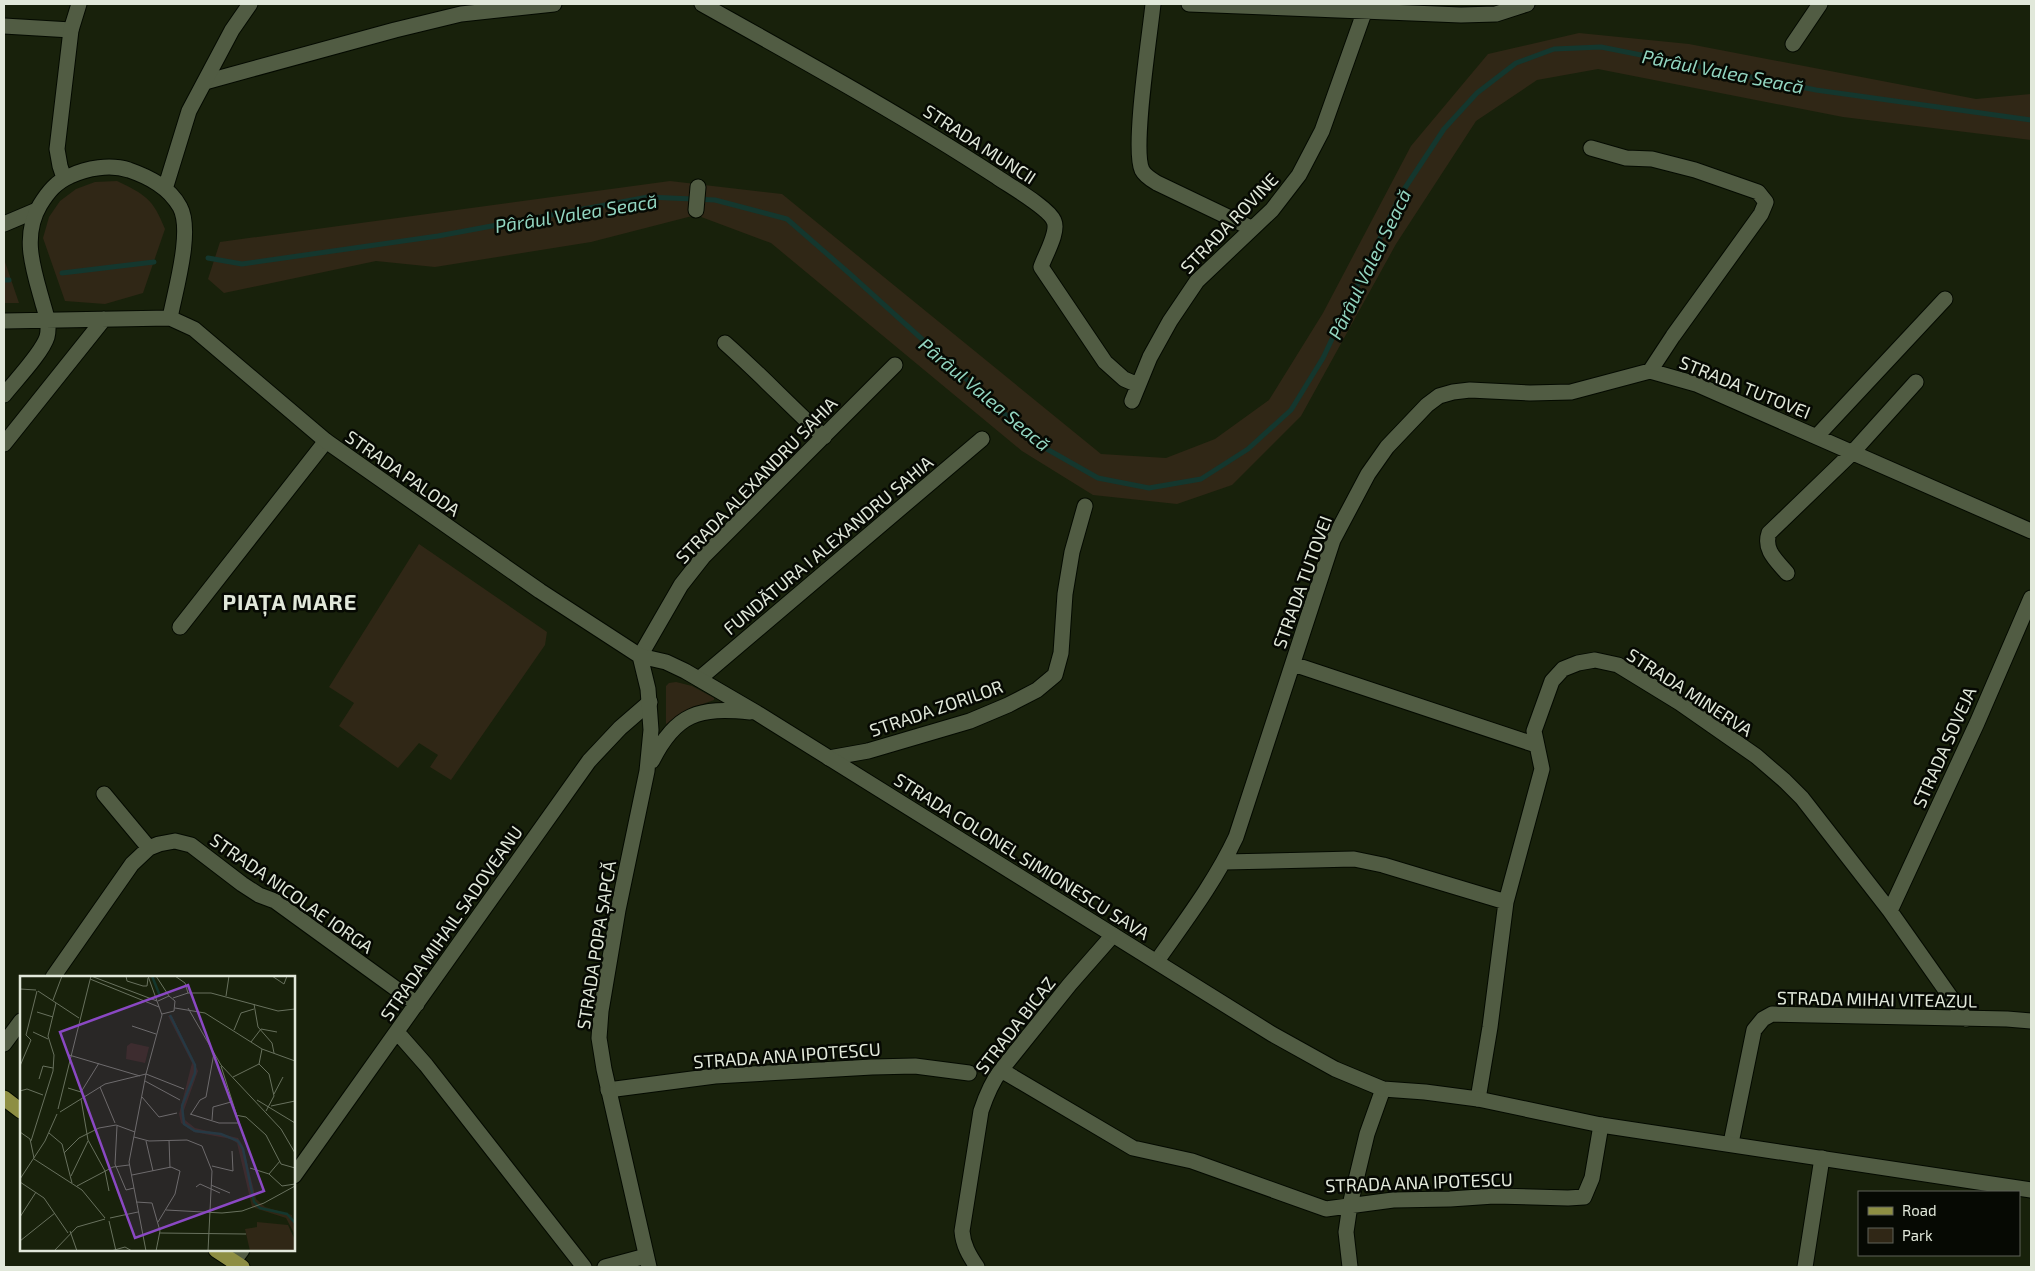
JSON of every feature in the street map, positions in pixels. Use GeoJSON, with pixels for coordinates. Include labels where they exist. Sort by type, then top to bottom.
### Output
{"type":"FeatureCollection","features":[{"type":"Feature","properties":{"kind":"main road"},"geometry":{"type":"LineString","coordinates":[[4,1098],[20,1110]]}},
{"type":"Feature","properties":{"kind":"main road"},"geometry":{"type":"LineString","coordinates":[[218,1251],[239,1260]]}},
{"type":"Feature","properties":{"kind":"street"},"geometry":{"type":"LineString","coordinates":[[64,178],[57,149],[71,30],[79,4]]}},
{"type":"Feature","properties":{"kind":"street"},"geometry":{"type":"LineString","coordinates":[[165,189],[190,111],[232,30],[250,4]]}},
{"type":"Feature","properties":{"kind":"street"},"geometry":{"type":"LineString","coordinates":[[205,82],[461,14],[554,4]]}},
{"type":"Feature","properties":{"kind":"street","name":"STRADA MUNCII"},"geometry":{"type":"LineString","coordinates":[[702,4],[927,131],[1037,204],[1054,220],[1056,233],[1046,251],[1041,267],[1105,362],[1124,379],[1138,385]]}},
{"type":"Feature","properties":{"kind":"street"},"geometry":{"type":"LineString","coordinates":[[1153,4],[1140,125],[1142,170],[1157,183],[1252,228]]}},
{"type":"Feature","properties":{"kind":"street"},"geometry":{"type":"LineString","coordinates":[[1189,4],[1284,6],[1461,15],[1496,14],[1527,4]]}},
{"type":"Feature","properties":{"kind":"street"},"geometry":{"type":"LineString","coordinates":[[1793,44],[1820,4]]}},
{"type":"Feature","properties":{"kind":"street","name":"STRADA ROVINE"},"geometry":{"type":"LineString","coordinates":[[1132,401],[1150,357],[1170,321],[1197,281],[1272,210],[1299,176],[1322,131],[1365,10]]}},
{"type":"Feature","properties":{"kind":"street"},"geometry":{"type":"LineString","coordinates":[[4,26],[71,30]]}},
{"type":"Feature","properties":{"kind":"street"},"geometry":{"type":"LineString","coordinates":[[1591,148],[1626,158],[1652,159],[1695,170],[1758,192],[1766,202],[1761,214],[1650,371]]}},
{"type":"Feature","properties":{"kind":"street"},"geometry":{"type":"LineString","coordinates":[[4,395],[44,342],[48,330],[48,320],[30,258],[30,236],[37,210],[48,192],[64,178],[100,167],[126,169],[150,178],[165,189],[176,201],[182,212],[185,224],[184,246],[170,318]]}},
{"type":"Feature","properties":{"kind":"street"},"geometry":{"type":"LineString","coordinates":[[696,210],[698,188]]}},
{"type":"Feature","properties":{"kind":"street"},"geometry":{"type":"LineString","coordinates":[[4,224],[37,210]]}},
{"type":"Feature","properties":{"kind":"street"},"geometry":{"type":"LineString","coordinates":[[1817,436],[1945,299]]}},
{"type":"Feature","properties":{"kind":"street","name":"STRADA PALODA"},"geometry":{"type":"LineString","coordinates":[[104,319],[170,318],[194,330],[326,441],[540,591],[640,656]]}},
{"type":"Feature","properties":{"kind":"street"},"geometry":{"type":"LineString","coordinates":[[4,321],[104,319]]}},
{"type":"Feature","properties":{"kind":"street"},"geometry":{"type":"LineString","coordinates":[[4,444],[104,319]]}},
{"type":"Feature","properties":{"kind":"street"},"geometry":{"type":"LineString","coordinates":[[725,344],[765,379],[785,402],[824,436]]}},
{"type":"Feature","properties":{"kind":"street","name":"STRADA ALEXANDRU SAHIA"},"geometry":{"type":"LineString","coordinates":[[640,656],[681,585],[703,557],[895,366]]}},
{"type":"Feature","properties":{"kind":"street","name":"STRADA TUTOVEI"},"geometry":{"type":"LineString","coordinates":[[1157,961],[1224,862],[1236,837],[1333,540],[1350,505],[1387,447],[1426,405],[1440,396],[1470,390],[1530,394],[1571,392],[1650,371],[1696,384],[2031,531]]}},
{"type":"Feature","properties":{"kind":"street"},"geometry":{"type":"LineString","coordinates":[[1788,573],[1769,551],[1767,544],[1769,533],[1852,453],[1916,382]]}},
{"type":"Feature","properties":{"kind":"street","name":"FUNDĂTURA I ALEXANDRU SAHIA"},"geometry":{"type":"LineString","coordinates":[[699,679],[982,439]]}},
{"type":"Feature","properties":{"kind":"street"},"geometry":{"type":"LineString","coordinates":[[180,627],[326,441]]}},
{"type":"Feature","properties":{"kind":"street","name":"STRADA ZORILOR"},"geometry":{"type":"LineString","coordinates":[[829,758],[868,751],[970,721],[1037,690],[1055,675],[1060,653],[1065,594],[1072,552],[1085,506]]}},
{"type":"Feature","properties":{"kind":"street","name":"STRADA SOVEJA"},"geometry":{"type":"LineString","coordinates":[[1890,912],[1977,723],[2031,598]]}},
{"type":"Feature","properties":{"kind":"street","name":"STRADA COLONEL SIMIONESCU SAVA"},"geometry":{"type":"LineString","coordinates":[[640,656],[666,662],[699,679],[757,713],[1272,1034],[1334,1069],[1383,1089]]}},
{"type":"Feature","properties":{"kind":"street","name":"STRADA POPA ȘAPCĂ"},"geometry":{"type":"LineString","coordinates":[[640,656],[650,702],[651,730],[647,770],[618,910],[601,1011],[599,1038],[608,1090],[648,1262]]}},
{"type":"Feature","properties":{"kind":"street","name":"STRADA MINERVA"},"geometry":{"type":"LineString","coordinates":[[1478,1099],[1490,1027],[1506,902],[1542,769],[1534,731],[1552,682],[1564,669],[1578,663],[1594,660],[1618,665],[1680,703],[1756,756],[1785,780],[1802,798],[1890,912],[1966,1019]]}},
{"type":"Feature","properties":{"kind":"street"},"geometry":{"type":"LineString","coordinates":[[1293,664],[1536,745]]}},
{"type":"Feature","properties":{"kind":"street","name":"STRADA MIHAIL SADOVEANU"},"geometry":{"type":"LineString","coordinates":[[295,1175],[589,761],[620,728],[650,702]]}},
{"type":"Feature","properties":{"kind":"street"},"geometry":{"type":"LineString","coordinates":[[647,770],[661,742],[673,727],[694,714],[712,710],[757,713]]}},
{"type":"Feature","properties":{"kind":"street"},"geometry":{"type":"LineString","coordinates":[[104,794],[149,848]]}},
{"type":"Feature","properties":{"kind":"street","name":"STRADA NICOLAE IORGA"},"geometry":{"type":"LineString","coordinates":[[54,976],[114,887],[132,864],[149,848],[175,841],[191,845],[258,895],[275,901],[417,1004]]}},
{"type":"Feature","properties":{"kind":"street"},"geometry":{"type":"LineString","coordinates":[[1224,862],[1354,859],[1383,865],[1506,902]]}},
{"type":"Feature","properties":{"kind":"street","name":"STRADA BICAZ"},"geometry":{"type":"LineString","coordinates":[[977,1267],[968,1255],[962,1231],[981,1111],[993,1080],[1070,984],[1113,935]]}},
{"type":"Feature","properties":{"kind":"street","name":"STRADA MIHAI VITEAZUL"},"geometry":{"type":"LineString","coordinates":[[1731,1143],[1754,1030],[1763,1018],[1767,1016],[1785,1012],[2031,1021]]}},
{"type":"Feature","properties":{"kind":"street"},"geometry":{"type":"LineString","coordinates":[[4,1044],[20,1022]]}},
{"type":"Feature","properties":{"kind":"street"},"geometry":{"type":"LineString","coordinates":[[397,1032],[426,1065],[584,1267]]}},
{"type":"Feature","properties":{"kind":"street","name":"STRADA ANA IPOTESCU"},"geometry":{"type":"LineString","coordinates":[[608,1090],[715,1076],[872,1067],[915,1066],[969,1073]]}},
{"type":"Feature","properties":{"kind":"street","name":"STRADA ANA IPOTESCU"},"geometry":{"type":"LineString","coordinates":[[1001,1070],[1133,1148],[1192,1161],[1326,1209],[1393,1200],[1494,1196],[1584,1197],[1592,1178],[1601,1125]]}},
{"type":"Feature","properties":{"kind":"street"},"geometry":{"type":"LineString","coordinates":[[1350,1267],[1346,1232],[1350,1205],[1366,1134],[1383,1089],[1478,1099],[1601,1125],[1731,1143],[2031,1190]]}},
{"type":"Feature","properties":{"kind":"street"},"geometry":{"type":"LineString","coordinates":[[1805,1267],[1822,1158]]}},
{"type":"Feature","properties":{"kind":"street"},"geometry":{"type":"LineString","coordinates":[[604,1267],[648,1262]]}},
{"type":"Feature","properties":{"kind":"green space"},"geometry":{"type":"Polygon","coordinates":[[[1579,33],[1689,44],[1976,99],[2031,94],[2031,140],[1843,117],[1598,69],[1537,80],[1476,121],[1396,244],[1301,416],[1232,485],[1177,504],[1093,495],[1022,451],[771,243],[696,215],[591,242],[435,267],[376,261],[224,293],[208,279],[220,242],[670,181],[782,194],[1101,454],[1166,458],[1215,439],[1269,400],[1323,313],[1411,146],[1488,54],[1579,33]]]}},
{"type":"Feature","properties":{"kind":"green space"},"geometry":{"type":"Polygon","coordinates":[[[117,181],[142,194],[152,204],[165,229],[143,293],[105,304],[65,301],[43,238],[49,217],[60,201],[76,189],[95,182],[117,181]]]}},
{"type":"Feature","properties":{"kind":"green space"},"geometry":{"type":"Polygon","coordinates":[[[4,259],[19,303],[4,303],[4,259]]]}},
{"type":"Feature","properties":{"kind":"green space"},"geometry":{"type":"Polygon","coordinates":[[[419,544],[547,632],[545,645],[451,780],[430,767],[438,755],[419,743],[398,768],[339,726],[354,703],[329,687],[419,544]]]}},
{"type":"Feature","properties":{"kind":"green space"},"geometry":{"type":"Polygon","coordinates":[[[676,682],[692,686],[714,698],[714,700],[689,709],[666,724],[666,686],[669,683],[676,682]]]}},
{"type":"Feature","properties":{"kind":"waterway","name":"Pârâul Valea Seacă"},"geometry":{"type":"LineString","coordinates":[[208,258],[242,264],[438,236],[648,197],[715,200],[787,219],[1038,444],[1098,478],[1149,488],[1201,479],[1248,449],[1291,410],[1323,358],[1401,194],[1444,129],[1477,93],[1516,63],[1554,49],[1601,47],[1816,90],[2031,120]]}},
{"type":"Feature","properties":{"kind":"waterway","name":"Pârâul Valea Seacă"},"geometry":{"type":"LineString","coordinates":[[62,273],[154,262]]}},
{"type":"Feature","properties":{"kind":"waterway","name":"Pârâul Valea Seacă"},"geometry":{"type":"LineString","coordinates":[[4,280],[9,280]]}},
{"type":"Feature","properties":{"kind":"district","name":"PIAȚA MARE"},"geometry":{"type":"Point","coordinates":[290,601]}}]}
